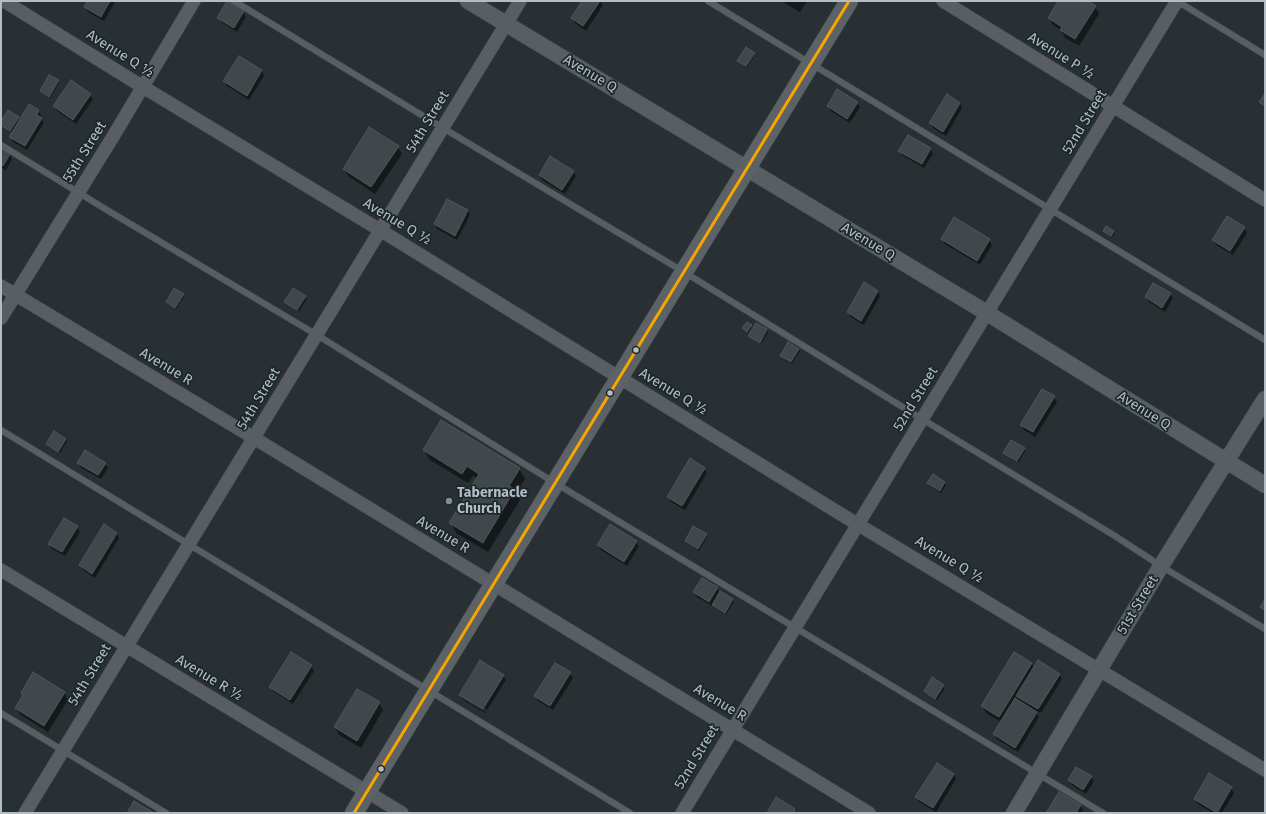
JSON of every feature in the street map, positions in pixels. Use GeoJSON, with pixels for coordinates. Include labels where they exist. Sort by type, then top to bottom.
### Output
{"type":"FeatureCollection","features":[{"type":"Feature","properties":{"kind":"main road"},"geometry":{"type":"LineString","coordinates":[[354,813],[849,1]]}},
{"type":"Feature","properties":{"kind":"street","name":"Avenue Q ½"},"geometry":{"type":"LineString","coordinates":[[4,1],[858,524],[1265,770]]}},
{"type":"Feature","properties":{"kind":"street","name":"55th Street"},"geometry":{"type":"LineString","coordinates":[[1,318],[194,1]]}},
{"type":"Feature","properties":{"kind":"street","name":"Avenue Q"},"geometry":{"type":"LineString","coordinates":[[468,1],[987,313],[1265,485]]}},
{"type":"Feature","properties":{"kind":"street","name":"54th Street"},"geometry":{"type":"LineString","coordinates":[[25,813],[520,1]]}},
{"type":"Feature","properties":{"kind":"street","name":"Avenue P ½"},"geometry":{"type":"LineString","coordinates":[[943,1],[1265,200]]}},
{"type":"Feature","properties":{"kind":"street","name":"52nd Street"},"geometry":{"type":"LineString","coordinates":[[682,813],[1177,1]]}},
{"type":"Feature","properties":{"kind":"street","name":"Avenue R"},"geometry":{"type":"LineString","coordinates":[[1,286],[254,438],[868,813]]}},
{"type":"Feature","properties":{"kind":"street","name":"51st Street"},"geometry":{"type":"LineString","coordinates":[[1014,813],[1161,566],[1265,399]]}},
{"type":"Feature","properties":{"kind":"street","name":"Avenue R ½"},"geometry":{"type":"LineString","coordinates":[[1,570],[402,813]]}},
{"type":"Feature","properties":{"kind":"lane"},"geometry":{"type":"LineString","coordinates":[[234,1],[684,272],[1265,629]]}},
{"type":"Feature","properties":{"kind":"lane"},"geometry":{"type":"LineString","coordinates":[[708,1],[1265,340]]}},
{"type":"Feature","properties":{"kind":"lane"},"geometry":{"type":"LineString","coordinates":[[1177,1],[1265,55]]}},
{"type":"Feature","properties":{"kind":"lane"},"geometry":{"type":"LineString","coordinates":[[1,145],[78,193],[317,335],[555,483],[1103,813]]}},
{"type":"Feature","properties":{"kind":"lane"},"geometry":{"type":"LineString","coordinates":[[1,430],[630,813]]}},
{"type":"Feature","properties":{"kind":"lane"},"geometry":{"type":"LineString","coordinates":[[1,713],[166,813]]}},
{"type":"Feature","properties":{"kind":"building"},"geometry":{"type":"Polygon","coordinates":[[[87,1],[110,1],[101,17],[84,7],[87,1]]]}},
{"type":"Feature","properties":{"kind":"building"},"geometry":{"type":"Polygon","coordinates":[[[227,1],[244,11],[234,28],[217,18],[227,1]]]}},
{"type":"Feature","properties":{"kind":"building"},"geometry":{"type":"Polygon","coordinates":[[[582,1],[600,1],[583,26],[571,18],[582,1]]]}},
{"type":"Feature","properties":{"kind":"building"},"geometry":{"type":"Polygon","coordinates":[[[1058,1],[1088,1],[1096,6],[1075,39],[1060,30],[1062,27],[1048,18],[1058,1]]]}},
{"type":"Feature","properties":{"kind":"building"},"geometry":{"type":"Polygon","coordinates":[[[746,47],[755,53],[746,66],[737,61],[746,47]]]}},
{"type":"Feature","properties":{"kind":"building"},"geometry":{"type":"Polygon","coordinates":[[[239,56],[262,70],[247,96],[223,81],[239,56]]]}},
{"type":"Feature","properties":{"kind":"building"},"geometry":{"type":"Polygon","coordinates":[[[49,75],[59,80],[49,97],[40,91],[49,75]]]}},
{"type":"Feature","properties":{"kind":"building"},"geometry":{"type":"Polygon","coordinates":[[[71,80],[91,94],[73,120],[53,106],[71,80]]]}},
{"type":"Feature","properties":{"kind":"building"},"geometry":{"type":"Polygon","coordinates":[[[837,89],[858,102],[847,119],[827,106],[837,89]]]}},
{"type":"Feature","properties":{"kind":"building"},"geometry":{"type":"Polygon","coordinates":[[[947,94],[960,103],[943,132],[929,123],[947,94]]]}},
{"type":"Feature","properties":{"kind":"building"},"geometry":{"type":"Polygon","coordinates":[[[1264,95],[1265,96],[1265,106],[1259,102],[1264,95]]]}},
{"type":"Feature","properties":{"kind":"building"},"geometry":{"type":"Polygon","coordinates":[[[29,104],[39,110],[37,115],[42,118],[25,146],[9,137],[29,104]]]}},
{"type":"Feature","properties":{"kind":"building"},"geometry":{"type":"Polygon","coordinates":[[[8,110],[19,117],[10,131],[1,125],[1,121],[8,110]]]}},
{"type":"Feature","properties":{"kind":"building"},"geometry":{"type":"Polygon","coordinates":[[[369,127],[399,146],[371,187],[343,169],[369,127]]]}},
{"type":"Feature","properties":{"kind":"building"},"geometry":{"type":"Polygon","coordinates":[[[908,135],[931,148],[922,164],[898,151],[908,135]]]}},
{"type":"Feature","properties":{"kind":"building"},"geometry":{"type":"Polygon","coordinates":[[[1,148],[10,154],[3,166],[1,164],[1,148]]]}},
{"type":"Feature","properties":{"kind":"building"},"geometry":{"type":"Polygon","coordinates":[[[550,156],[574,171],[562,190],[539,175],[550,156]]]}},
{"type":"Feature","properties":{"kind":"building"},"geometry":{"type":"Polygon","coordinates":[[[447,199],[468,210],[455,236],[434,224],[447,199]]]}},
{"type":"Feature","properties":{"kind":"building"},"geometry":{"type":"Polygon","coordinates":[[[1227,216],[1245,227],[1230,251],[1212,240],[1227,216]]]}},
{"type":"Feature","properties":{"kind":"building"},"geometry":{"type":"Polygon","coordinates":[[[954,217],[990,239],[977,261],[941,239],[954,217]]]}},
{"type":"Feature","properties":{"kind":"building"},"geometry":{"type":"Polygon","coordinates":[[[1106,226],[1114,231],[1111,236],[1103,231],[1106,226]]]}},
{"type":"Feature","properties":{"kind":"building"},"geometry":{"type":"Polygon","coordinates":[[[864,282],[878,291],[861,321],[847,312],[864,282]]]}},
{"type":"Feature","properties":{"kind":"building"},"geometry":{"type":"Polygon","coordinates":[[[1153,283],[1171,293],[1162,308],[1145,297],[1153,283]]]}},
{"type":"Feature","properties":{"kind":"building"},"geometry":{"type":"Polygon","coordinates":[[[174,288],[184,294],[175,308],[166,302],[174,288]]]}},
{"type":"Feature","properties":{"kind":"building"},"geometry":{"type":"Polygon","coordinates":[[[293,288],[306,296],[297,310],[284,302],[293,288]]]}},
{"type":"Feature","properties":{"kind":"building"},"geometry":{"type":"Polygon","coordinates":[[[747,322],[752,325],[747,332],[742,328],[747,322]]]}},
{"type":"Feature","properties":{"kind":"building"},"geometry":{"type":"Polygon","coordinates":[[[756,323],[767,329],[760,343],[748,336],[756,323]]]}},
{"type":"Feature","properties":{"kind":"building"},"geometry":{"type":"Polygon","coordinates":[[[788,342],[799,349],[791,362],[780,356],[788,342]]]}},
{"type":"Feature","properties":{"kind":"building"},"geometry":{"type":"Polygon","coordinates":[[[1042,389],[1055,396],[1033,432],[1020,425],[1042,389]]]}},
{"type":"Feature","properties":{"kind":"building"},"geometry":{"type":"Polygon","coordinates":[[[441,420],[520,468],[509,486],[515,489],[483,543],[449,523],[479,474],[467,466],[462,474],[423,450],[441,420]]]}},
{"type":"Feature","properties":{"kind":"building"},"geometry":{"type":"Polygon","coordinates":[[[54,431],[66,439],[58,452],[46,444],[54,431]]]}},
{"type":"Feature","properties":{"kind":"building"},"geometry":{"type":"Polygon","coordinates":[[[1011,440],[1025,448],[1017,461],[1003,453],[1011,440]]]}},
{"type":"Feature","properties":{"kind":"building"},"geometry":{"type":"Polygon","coordinates":[[[85,450],[106,463],[98,475],[77,463],[85,450]]]}},
{"type":"Feature","properties":{"kind":"building"},"geometry":{"type":"Polygon","coordinates":[[[690,458],[705,468],[682,506],[667,497],[690,458]]]}},
{"type":"Feature","properties":{"kind":"building"},"geometry":{"type":"Polygon","coordinates":[[[933,474],[945,482],[940,491],[927,483],[933,474]]]}},
{"type":"Feature","properties":{"kind":"building"},"geometry":{"type":"Polygon","coordinates":[[[64,518],[78,526],[62,552],[48,544],[64,518]]]}},
{"type":"Feature","properties":{"kind":"building"},"geometry":{"type":"Polygon","coordinates":[[[104,524],[117,533],[92,574],[79,565],[104,524]]]}},
{"type":"Feature","properties":{"kind":"building"},"geometry":{"type":"Polygon","coordinates":[[[610,524],[637,541],[624,562],[597,545],[610,524]]]}},
{"type":"Feature","properties":{"kind":"building"},"geometry":{"type":"Polygon","coordinates":[[[693,526],[707,534],[698,549],[685,541],[693,526]]]}},
{"type":"Feature","properties":{"kind":"building"},"geometry":{"type":"Polygon","coordinates":[[[702,578],[718,587],[709,602],[693,592],[702,578]]]}},
{"type":"Feature","properties":{"kind":"building"},"geometry":{"type":"Polygon","coordinates":[[[720,591],[733,599],[725,613],[712,605],[720,591]]]}},
{"type":"Feature","properties":{"kind":"building"},"geometry":{"type":"Polygon","coordinates":[[[1265,599],[1265,610],[1260,607],[1265,599]]]}},
{"type":"Feature","properties":{"kind":"building"},"geometry":{"type":"Polygon","coordinates":[[[291,652],[312,665],[290,700],[269,687],[291,652]]]}},
{"type":"Feature","properties":{"kind":"building"},"geometry":{"type":"Polygon","coordinates":[[[1014,652],[1032,663],[999,717],[981,706],[1014,652]]]}},
{"type":"Feature","properties":{"kind":"building"},"geometry":{"type":"Polygon","coordinates":[[[480,660],[504,675],[483,709],[459,695],[480,660]]]}},
{"type":"Feature","properties":{"kind":"building"},"geometry":{"type":"Polygon","coordinates":[[[1038,660],[1060,674],[1038,709],[1016,696],[1038,660]]]}},
{"type":"Feature","properties":{"kind":"building"},"geometry":{"type":"Polygon","coordinates":[[[555,663],[571,672],[550,706],[534,696],[555,663]]]}},
{"type":"Feature","properties":{"kind":"building"},"geometry":{"type":"Polygon","coordinates":[[[33,672],[65,692],[44,726],[15,708],[23,695],[21,693],[33,672]]]}},
{"type":"Feature","properties":{"kind":"building"},"geometry":{"type":"Polygon","coordinates":[[[932,677],[944,685],[935,699],[924,691],[932,677]]]}},
{"type":"Feature","properties":{"kind":"building"},"geometry":{"type":"Polygon","coordinates":[[[357,689],[380,702],[357,741],[334,727],[357,689]]]}},
{"type":"Feature","properties":{"kind":"building"},"geometry":{"type":"Polygon","coordinates":[[[1015,698],[1037,712],[1015,748],[993,734],[1015,698]]]}},
{"type":"Feature","properties":{"kind":"building"},"geometry":{"type":"Polygon","coordinates":[[[937,763],[954,774],[933,808],[915,797],[937,763]]]}},
{"type":"Feature","properties":{"kind":"building"},"geometry":{"type":"Polygon","coordinates":[[[1076,767],[1092,776],[1083,790],[1068,780],[1076,767]]]}},
{"type":"Feature","properties":{"kind":"building"},"geometry":{"type":"Polygon","coordinates":[[[1209,773],[1232,787],[1217,813],[1194,799],[1209,773]]]}},
{"type":"Feature","properties":{"kind":"building"},"geometry":{"type":"Polygon","coordinates":[[[1059,792],[1081,805],[1076,813],[1046,813],[1059,792]]]}},
{"type":"Feature","properties":{"kind":"building"},"geometry":{"type":"Polygon","coordinates":[[[776,797],[795,809],[793,813],[767,813],[776,797]]]}},
{"type":"Feature","properties":{"kind":"building"},"geometry":{"type":"Polygon","coordinates":[[[134,801],[154,813],[127,813],[134,801]]]}},
{"type":"Feature","properties":{"kind":"transit line"},"geometry":{"type":"LineString","coordinates":[[354,813],[849,1]]}},
{"type":"Feature","properties":{"kind":"place","name":"Tabernacle Church"},"geometry":{"type":"Point","coordinates":[449,501]}}]}
